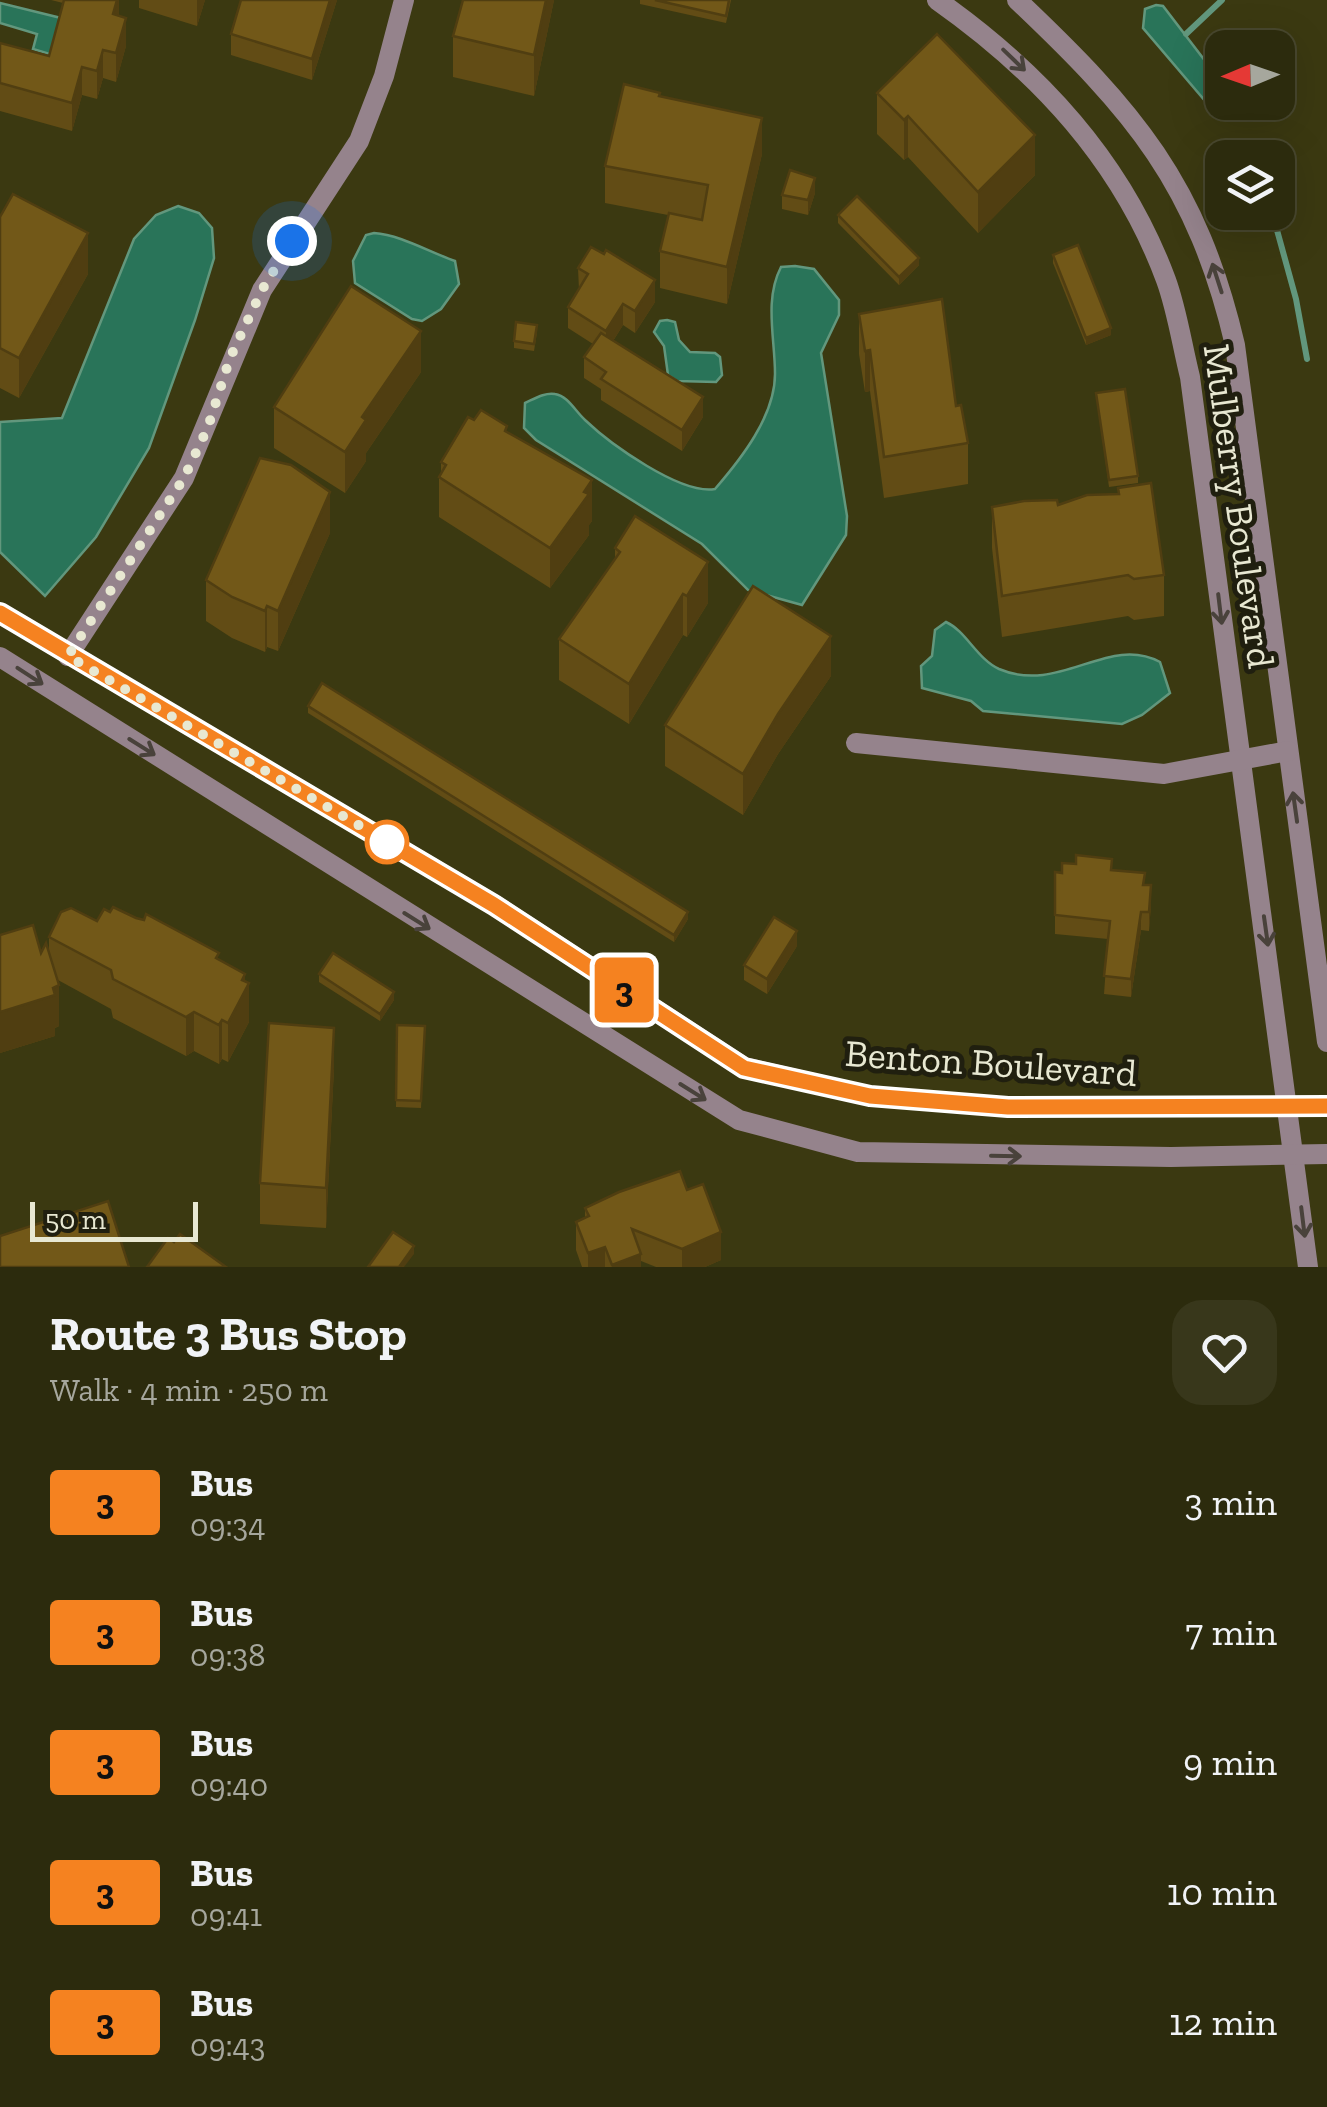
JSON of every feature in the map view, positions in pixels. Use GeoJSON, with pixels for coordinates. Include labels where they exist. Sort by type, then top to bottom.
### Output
{"type":"FeatureCollection","features":[{"type":"Feature","properties":{"kind":"street"},"geometry":{"type":"LineString","coordinates":[[68,656],[184,478],[262,290],[359,141],[384,76],[404,0]]}},
{"type":"Feature","properties":{"kind":"street","name":"Mulberry Boulevard"},"geometry":{"type":"LineString","coordinates":[[937,0],[992,39],[1091,138],[1120,182],[1166,281],[1190,376],[1308,1267]]}},
{"type":"Feature","properties":{"kind":"street","name":"Mulberry Boulevard"},"geometry":{"type":"LineString","coordinates":[[1017,0],[1098,77],[1157,150],[1214,266],[1235,344],[1327,1042]]}},
{"type":"Feature","properties":{"kind":"street","name":"Benton Boulevard"},"geometry":{"type":"LineString","coordinates":[[0,613],[494,905],[744,1068],[870,1096],[1008,1107],[1327,1106]]}},
{"type":"Feature","properties":{"kind":"street"},"geometry":{"type":"LineString","coordinates":[[0,656],[740,1120],[858,1152],[1327,1154]]}},
{"type":"Feature","properties":{"kind":"street"},"geometry":{"type":"LineString","coordinates":[[856,742],[1164,774],[1288,751]]}},
{"type":"Feature","properties":{"kind":"shaded area"},"geometry":{"type":"Polygon","coordinates":[[[0,3],[65,19],[56,56],[33,49],[37,34],[0,23],[0,3]]]}},
{"type":"Feature","properties":{"kind":"shaded area"},"geometry":{"type":"Polygon","coordinates":[[[1163,6],[1205,61],[1205,101],[1143,28],[1145,9],[1163,6]]]}},
{"type":"Feature","properties":{"kind":"shaded area"},"geometry":{"type":"Polygon","coordinates":[[[178,206],[199,213],[212,228],[214,258],[195,320],[149,448],[96,537],[45,596],[0,552],[0,422],[62,418],[134,239],[156,215],[178,206]]]}},
{"type":"Feature","properties":{"kind":"shaded area"},"geometry":{"type":"Polygon","coordinates":[[[374,233],[405,240],[455,261],[459,284],[441,309],[422,321],[412,319],[355,283],[353,261],[366,235],[374,233]]]}},
{"type":"Feature","properties":{"kind":"shaded area"},"geometry":{"type":"Polygon","coordinates":[[[781,267],[814,269],[839,300],[839,315],[821,353],[847,516],[846,535],[802,605],[748,590],[702,544],[536,440],[524,428],[525,403],[547,394],[560,395],[596,430],[647,466],[684,484],[715,489],[745,451],[769,405],[775,374],[773,293],[781,267]]]}},
{"type":"Feature","properties":{"kind":"shaded area"},"geometry":{"type":"Polygon","coordinates":[[[660,321],[675,322],[679,340],[690,352],[715,353],[720,357],[722,375],[716,382],[677,381],[668,375],[664,346],[654,332],[660,321]]]}},
{"type":"Feature","properties":{"kind":"shaded area"},"geometry":{"type":"Polygon","coordinates":[[[946,622],[999,669],[1043,675],[1121,655],[1141,655],[1160,662],[1170,693],[1142,715],[1122,724],[983,711],[971,701],[922,688],[921,666],[932,656],[935,630],[946,622]]]}},
{"type":"Feature","properties":{"kind":"building"},"geometry":{"type":"Polygon","coordinates":[[[64,0],[117,0],[113,14],[126,18],[116,53],[103,50],[97,71],[82,67],[72,103],[0,83],[0,43],[49,56],[64,0]]]}},
{"type":"Feature","properties":{"kind":"building"},"geometry":{"type":"Polygon","coordinates":[[[241,0],[330,0],[312,59],[231,34],[241,0]]]}},
{"type":"Feature","properties":{"kind":"building"},"geometry":{"type":"Polygon","coordinates":[[[463,0],[546,0],[534,55],[453,36],[463,0]]]}},
{"type":"Feature","properties":{"kind":"building"},"geometry":{"type":"Polygon","coordinates":[[[655,0],[729,0],[726,16],[655,0]]]}},
{"type":"Feature","properties":{"kind":"building"},"geometry":{"type":"Polygon","coordinates":[[[937,34],[1035,135],[978,192],[908,116],[904,120],[877,93],[937,34]]]}},
{"type":"Feature","properties":{"kind":"building"},"geometry":{"type":"Polygon","coordinates":[[[624,84],[660,93],[659,96],[762,118],[727,267],[660,251],[669,213],[702,220],[708,185],[605,166],[624,84]]]}},
{"type":"Feature","properties":{"kind":"building"},"geometry":{"type":"Polygon","coordinates":[[[790,170],[815,178],[808,200],[782,195],[790,170]]]}},
{"type":"Feature","properties":{"kind":"building"},"geometry":{"type":"Polygon","coordinates":[[[13,194],[88,233],[19,358],[0,348],[0,217],[13,194]]]}},
{"type":"Feature","properties":{"kind":"building"},"geometry":{"type":"Polygon","coordinates":[[[857,196],[919,258],[899,277],[838,215],[857,196]]]}},
{"type":"Feature","properties":{"kind":"building"},"geometry":{"type":"Polygon","coordinates":[[[1078,245],[1111,328],[1086,338],[1053,255],[1078,245]]]}},
{"type":"Feature","properties":{"kind":"building"},"geometry":{"type":"Polygon","coordinates":[[[591,247],[604,254],[606,250],[655,280],[635,311],[623,304],[606,331],[568,307],[588,274],[578,268],[591,247]]]}},
{"type":"Feature","properties":{"kind":"building"},"geometry":{"type":"Polygon","coordinates":[[[351,286],[421,331],[362,417],[366,420],[345,452],[274,407],[351,286]]]}},
{"type":"Feature","properties":{"kind":"building"},"geometry":{"type":"Polygon","coordinates":[[[942,299],[956,406],[961,405],[968,443],[884,457],[870,350],[865,351],[859,314],[942,299]]]}},
{"type":"Feature","properties":{"kind":"building"},"geometry":{"type":"Polygon","coordinates":[[[516,322],[537,325],[534,344],[514,341],[516,322]]]}},
{"type":"Feature","properties":{"kind":"building"},"geometry":{"type":"Polygon","coordinates":[[[601,333],[703,397],[682,430],[601,379],[606,372],[584,357],[601,333]]]}},
{"type":"Feature","properties":{"kind":"building"},"geometry":{"type":"Polygon","coordinates":[[[1125,389],[1138,476],[1109,480],[1096,393],[1125,389]]]}},
{"type":"Feature","properties":{"kind":"building"},"geometry":{"type":"Polygon","coordinates":[[[481,410],[507,426],[505,431],[592,480],[584,492],[589,494],[550,548],[439,477],[446,465],[441,462],[468,417],[474,420],[481,410]]]}},
{"type":"Feature","properties":{"kind":"building"},"geometry":{"type":"Polygon","coordinates":[[[260,458],[291,465],[330,492],[278,611],[267,606],[265,611],[232,597],[206,580],[260,458]]]}},
{"type":"Feature","properties":{"kind":"building"},"geometry":{"type":"Polygon","coordinates":[[[1151,483],[1164,575],[1134,579],[1128,575],[1002,596],[992,507],[1057,500],[1058,505],[1087,495],[1119,494],[1118,488],[1151,483]]]}},
{"type":"Feature","properties":{"kind":"building"},"geometry":{"type":"Polygon","coordinates":[[[635,516],[708,562],[687,596],[683,594],[629,684],[559,639],[620,552],[615,548],[635,516]]]}},
{"type":"Feature","properties":{"kind":"building"},"geometry":{"type":"Polygon","coordinates":[[[753,586],[831,636],[743,774],[665,725],[753,586]]]}},
{"type":"Feature","properties":{"kind":"building"},"geometry":{"type":"Polygon","coordinates":[[[322,683],[688,912],[674,935],[308,706],[322,683]]]}},
{"type":"Feature","properties":{"kind":"building"},"geometry":{"type":"Polygon","coordinates":[[[1076,855],[1112,859],[1111,870],[1145,873],[1143,885],[1151,885],[1149,912],[1141,912],[1131,979],[1104,976],[1110,921],[1055,915],[1055,872],[1062,873],[1062,863],[1076,864],[1076,855]]]}},
{"type":"Feature","properties":{"kind":"building"},"geometry":{"type":"Polygon","coordinates":[[[113,907],[144,920],[146,914],[219,953],[216,958],[245,974],[242,980],[249,983],[228,1023],[222,1020],[219,1025],[194,1012],[186,1017],[113,979],[111,970],[49,937],[61,912],[71,908],[97,921],[104,909],[110,912],[113,907]]]}},
{"type":"Feature","properties":{"kind":"building"},"geometry":{"type":"Polygon","coordinates":[[[774,917],[797,931],[767,979],[744,965],[774,917]]]}},
{"type":"Feature","properties":{"kind":"building"},"geometry":{"type":"Polygon","coordinates":[[[33,925],[41,953],[46,943],[59,985],[53,988],[55,995],[0,1012],[0,935],[33,925]]]}},
{"type":"Feature","properties":{"kind":"building"},"geometry":{"type":"Polygon","coordinates":[[[333,953],[394,992],[380,1014],[319,974],[333,953]]]}},
{"type":"Feature","properties":{"kind":"building"},"geometry":{"type":"Polygon","coordinates":[[[269,1023],[334,1028],[326,1188],[260,1183],[269,1023]]]}},
{"type":"Feature","properties":{"kind":"building"},"geometry":{"type":"Polygon","coordinates":[[[397,1025],[425,1026],[421,1101],[396,1100],[397,1025]]]}},
{"type":"Feature","properties":{"kind":"building"},"geometry":{"type":"Polygon","coordinates":[[[680,1171],[687,1190],[703,1184],[721,1232],[682,1249],[632,1229],[641,1254],[612,1265],[605,1247],[588,1253],[576,1222],[589,1216],[585,1208],[680,1171]]]}},
{"type":"Feature","properties":{"kind":"building"},"geometry":{"type":"Polygon","coordinates":[[[108,1201],[129,1267],[0,1267],[0,1236],[108,1201]]]}},
{"type":"Feature","properties":{"kind":"building"},"geometry":{"type":"Polygon","coordinates":[[[393,1232],[414,1246],[399,1267],[368,1267],[393,1232]]]}},
{"type":"Feature","properties":{"kind":"building"},"geometry":{"type":"Polygon","coordinates":[[[180,1234],[226,1267],[147,1267],[168,1238],[174,1242],[180,1234]]]}},
{"type":"Feature","properties":{"kind":"waterway"},"geometry":{"type":"LineString","coordinates":[[1186,34],[1222,0]]}},
{"type":"Feature","properties":{"kind":"waterway"},"geometry":{"type":"LineString","coordinates":[[1277,230],[1307,359]]}},
{"type":"Feature","properties":{"kind":"bus line","name":"3"},"geometry":{"type":"LineString","coordinates":[[0,613],[80,664],[494,905],[744,1068],[870,1096],[1008,1107],[1327,1106]]}},
{"type":"Feature","properties":{"kind":"route"},"geometry":{"type":"LineString","coordinates":[[292,241],[262,290],[230,358],[208,427],[184,478],[68,656],[391,844],[387,842]]}}]}
